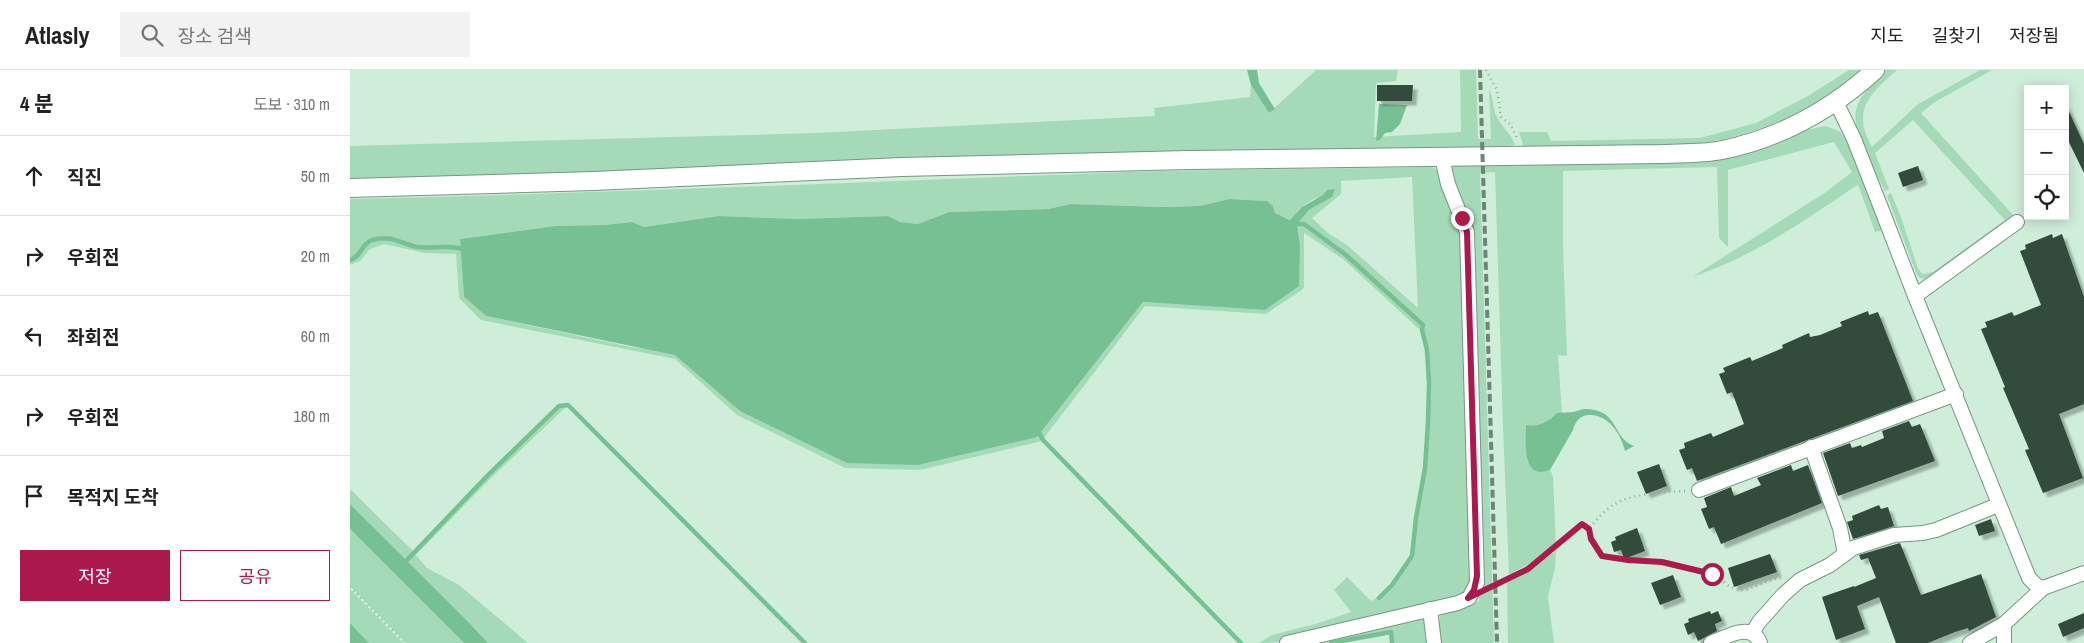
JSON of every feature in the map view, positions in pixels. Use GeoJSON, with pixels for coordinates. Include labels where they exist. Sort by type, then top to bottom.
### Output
{"type":"FeatureCollection","features":[{"type":"Feature","properties":{"kind":"street"},"geometry":{"type":"LineString","coordinates":[[350,188],[594,181],[902,167],[1188,160],[1661,154],[1720,150],[1772,136],[1794,127],[1836,102],[1875,70]]}},
{"type":"Feature","properties":{"kind":"street"},"geometry":{"type":"LineString","coordinates":[[1836,102],[1876,194],[1998,505],[2029,578],[2037,586],[2043,588]]}},
{"type":"Feature","properties":{"kind":"street"},"geometry":{"type":"LineString","coordinates":[[1287,643],[1458,603],[1468,598],[1474,590],[1477,576],[1467,232],[1448,184],[1442,158]]}},
{"type":"Feature","properties":{"kind":"street"},"geometry":{"type":"LineString","coordinates":[[1915,296],[2017,222]]}},
{"type":"Feature","properties":{"kind":"street"},"geometry":{"type":"LineString","coordinates":[[1699,490],[1956,394]]}},
{"type":"Feature","properties":{"kind":"street"},"geometry":{"type":"LineString","coordinates":[[1811,448],[1840,528],[1845,554]]}},
{"type":"Feature","properties":{"kind":"street"},"geometry":{"type":"LineString","coordinates":[[1711,643],[1738,632],[1757,638],[1769,608],[1800,580],[1830,565],[1854,548],[1879,538],[1936,530],[1998,505]]}},
{"type":"Feature","properties":{"kind":"street"},"geometry":{"type":"LineString","coordinates":[[1970,643],[2004,624],[2043,588],[2084,573]]}},
{"type":"Feature","properties":{"kind":"street"},"geometry":{"type":"LineString","coordinates":[[1430,609],[1434,643]]}},
{"type":"Feature","properties":{"kind":"street"},"geometry":{"type":"LineString","coordinates":[[2004,624],[2004,643]]}},
{"type":"Feature","properties":{"kind":"path"},"geometry":{"type":"LineString","coordinates":[[1486,70],[1496,90],[1501,117],[1510,124],[1523,156]]}},
{"type":"Feature","properties":{"kind":"path"},"geometry":{"type":"LineString","coordinates":[[1589,529],[1595,521],[1615,504],[1626,499],[1699,490]]}},
{"type":"Feature","properties":{"kind":"path"},"geometry":{"type":"LineString","coordinates":[[1468,598],[1528,569],[1582,524],[1589,529],[1591,539],[1602,556],[1611,559],[1675,564],[1712,574],[1733,589],[1743,590],[1771,578],[1800,580]]}},
{"type":"Feature","properties":{"kind":"path"},"geometry":{"type":"LineString","coordinates":[[350,587],[405,643]]}},
{"type":"Feature","properties":{"kind":"shaded area"},"geometry":{"type":"Polygon","coordinates":[[[1247,70],[1257,70],[1259,83],[1275,109],[1269,113],[1251,85],[1247,70]]]}},
{"type":"Feature","properties":{"kind":"shaded area"},"geometry":{"type":"Polygon","coordinates":[[[1316,70],[1398,70],[1396,81],[1376,83],[1374,137],[1461,132],[1460,70],[1476,70],[1478,139],[1491,139],[1489,89],[1495,114],[1515,145],[1488,148],[350,182],[350,146],[815,133],[1155,116],[1154,108],[1250,97],[1251,85],[1269,113],[1316,70]]]}},
{"type":"Feature","properties":{"kind":"shaded area"},"geometry":{"type":"Polygon","coordinates":[[[1849,70],[1861,70],[1825,97],[1805,109],[1763,128],[1719,140],[1697,144],[1524,148],[1519,132],[1547,132],[1551,141],[1700,138],[1756,123],[1808,96],[1849,70]]]}},
{"type":"Feature","properties":{"kind":"shaded area"},"geometry":{"type":"Polygon","coordinates":[[[1885,70],[1897,70],[1872,95],[1866,104],[1864,113],[1863,123],[1872,147],[1918,104],[1980,70],[1992,70],[1935,102],[1921,113],[2015,217],[1927,279],[1920,278],[1917,275],[1887,196],[1891,193],[1918,269],[1923,274],[1933,272],[2005,220],[1913,120],[1875,153],[1889,189],[1885,191],[1863,149],[1856,125],[1856,114],[1863,94],[1885,70]]]}},
{"type":"Feature","properties":{"kind":"shaded area"},"geometry":{"type":"Polygon","coordinates":[[[1379,104],[1407,105],[1400,124],[1392,132],[1385,133],[1380,140],[1376,141],[1379,104]]]}},
{"type":"Feature","properties":{"kind":"shaded area"},"geometry":{"type":"Polygon","coordinates":[[[1825,126],[1840,132],[1846,139],[1859,163],[1884,230],[1875,232],[1857,185],[1798,225],[1757,249],[1692,277],[1826,192],[1852,172],[1834,142],[1728,170],[1728,247],[1719,238],[1717,167],[1563,171],[1563,246],[1567,356],[1558,355],[1562,413],[1557,414],[1540,425],[1527,425],[1526,441],[1527,458],[1530,465],[1534,470],[1540,472],[1550,470],[1553,476],[1556,545],[1538,559],[1509,575],[1495,172],[1480,173],[1494,643],[1437,643],[1440,616],[1446,612],[1479,601],[1469,230],[1449,170],[1454,166],[1742,151],[1806,130],[1825,126]]]}},
{"type":"Feature","properties":{"kind":"shaded area"},"geometry":{"type":"Polygon","coordinates":[[[1432,167],[1438,170],[1463,232],[1474,579],[1465,593],[1449,600],[1392,611],[1310,636],[1276,642],[1259,643],[1272,635],[1319,623],[1351,612],[1334,590],[1347,577],[1371,601],[1378,597],[1380,599],[1393,586],[1413,556],[1417,518],[1426,468],[1430,422],[1430,382],[1428,350],[1423,330],[1424,324],[1347,254],[1305,223],[1298,223],[1309,210],[1332,197],[1326,196],[1314,199],[1299,210],[1291,220],[1275,213],[1273,206],[1267,201],[1229,199],[1200,206],[1163,207],[1071,204],[1048,209],[949,212],[918,224],[900,222],[888,216],[798,219],[719,216],[644,227],[632,222],[604,225],[555,226],[460,239],[461,246],[445,247],[423,246],[390,237],[379,237],[366,242],[357,254],[350,258],[350,199],[1127,172],[1432,167]],[[1412,177],[1341,181],[1341,194],[1312,218],[1328,233],[1347,245],[1418,308],[1412,177]]]}},
{"type":"Feature","properties":{"kind":"shaded area"},"geometry":{"type":"Polygon","coordinates":[[[1335,189],[1332,197],[1309,210],[1297,224],[1300,244],[1299,286],[1265,310],[1143,302],[1037,437],[918,465],[847,463],[740,411],[675,355],[486,316],[464,297],[460,239],[555,226],[604,225],[632,222],[644,227],[719,216],[798,219],[888,216],[900,222],[918,224],[949,212],[1048,209],[1071,204],[1163,207],[1200,206],[1229,199],[1267,201],[1273,206],[1275,213],[1290,220],[1302,207],[1323,195],[1327,190],[1335,189]]]}},
{"type":"Feature","properties":{"kind":"shaded area"},"geometry":{"type":"Polygon","coordinates":[[[1304,225],[1345,256],[1422,325],[1420,330],[1343,259],[1304,233],[1304,287],[1302,290],[1266,314],[1145,306],[1044,438],[1040,433],[1143,302],[1265,310],[1300,244],[1298,226],[1304,225]]]}},
{"type":"Feature","properties":{"kind":"shaded area"},"geometry":{"type":"Polygon","coordinates":[[[387,239],[419,248],[461,249],[464,297],[486,316],[631,347],[659,350],[676,355],[685,362],[1037,437],[1039,435],[1042,441],[920,470],[845,468],[737,415],[675,359],[481,320],[459,298],[456,254],[425,253],[384,244],[370,249],[360,261],[350,265],[350,261],[358,257],[369,242],[387,239]]]}},
{"type":"Feature","properties":{"kind":"shaded area"},"geometry":{"type":"Polygon","coordinates":[[[561,406],[567,406],[491,478],[416,555],[427,568],[459,585],[528,643],[488,643],[407,562],[489,476],[561,406]]]}},
{"type":"Feature","properties":{"kind":"shaded area"},"geometry":{"type":"Polygon","coordinates":[[[1584,409],[1596,410],[1610,418],[1627,442],[1634,446],[1625,451],[1617,432],[1608,421],[1596,416],[1586,415],[1577,422],[1550,470],[1541,472],[1534,470],[1527,458],[1526,425],[1543,423],[1557,413],[1584,409]]]}},
{"type":"Feature","properties":{"kind":"shaded area"},"geometry":{"type":"Polygon","coordinates":[[[350,489],[413,551],[405,560],[350,504],[350,489]]]}},
{"type":"Feature","properties":{"kind":"shaded area"},"geometry":{"type":"Polygon","coordinates":[[[350,504],[488,643],[464,643],[350,529],[350,504]]]}},
{"type":"Feature","properties":{"kind":"shaded area"},"geometry":{"type":"Polygon","coordinates":[[[350,529],[464,643],[406,643],[350,586],[350,529]]]}},
{"type":"Feature","properties":{"kind":"shaded area"},"geometry":{"type":"Polygon","coordinates":[[[1556,551],[1555,568],[1548,597],[1554,643],[1508,643],[1507,582],[1531,569],[1556,551]]]}},
{"type":"Feature","properties":{"kind":"shaded area"},"geometry":{"type":"Polygon","coordinates":[[[350,589],[403,643],[369,643],[350,623],[350,589]]]}},
{"type":"Feature","properties":{"kind":"shaded area"},"geometry":{"type":"Polygon","coordinates":[[[1423,617],[1428,619],[1430,643],[1393,643],[1392,631],[1324,643],[1299,643],[1423,617]]]}},
{"type":"Feature","properties":{"kind":"shaded area"},"geometry":{"type":"Polygon","coordinates":[[[350,623],[369,643],[350,643],[350,623]]]}},
{"type":"Feature","properties":{"kind":"building"},"geometry":{"type":"Polygon","coordinates":[[[1377,85],[1413,85],[1412,101],[1377,101],[1377,85]]]}},
{"type":"Feature","properties":{"kind":"building"},"geometry":{"type":"Polygon","coordinates":[[[2069,112],[2084,144],[2084,173],[2069,142],[2069,112]]]}},
{"type":"Feature","properties":{"kind":"building"},"geometry":{"type":"Polygon","coordinates":[[[1918,166],[1923,180],[1903,187],[1898,173],[1918,166]]]}},
{"type":"Feature","properties":{"kind":"building"},"geometry":{"type":"Polygon","coordinates":[[[2052,234],[2053,238],[2062,234],[2084,297],[2084,404],[2059,414],[2083,478],[2043,493],[2025,450],[2029,449],[1981,329],[1987,327],[1985,322],[2012,312],[2014,316],[2041,305],[2020,251],[2026,249],[2025,245],[2052,234]]]}},
{"type":"Feature","properties":{"kind":"building"},"geometry":{"type":"Polygon","coordinates":[[[1868,311],[1869,315],[1878,312],[1913,401],[1697,481],[1692,468],[1687,470],[1679,450],[1685,448],[1684,443],[1711,433],[1713,437],[1744,424],[1732,392],[1727,394],[1719,374],[1725,372],[1723,368],[1750,357],[1752,361],[1783,348],[1782,345],[1809,333],[1810,337],[1820,335],[1842,326],[1840,322],[1868,311]]]}},
{"type":"Feature","properties":{"kind":"building"},"geometry":{"type":"Polygon","coordinates":[[[1909,421],[1912,427],[1920,424],[1935,461],[1838,496],[1823,453],[1850,443],[1852,448],[1861,445],[1862,447],[1884,438],[1882,431],[1909,421]]]}},
{"type":"Feature","properties":{"kind":"building"},"geometry":{"type":"Polygon","coordinates":[[[1659,464],[1667,486],[1646,494],[1637,472],[1659,464]]]}},
{"type":"Feature","properties":{"kind":"building"},"geometry":{"type":"Polygon","coordinates":[[[1791,465],[1793,471],[1808,465],[1822,503],[1721,544],[1714,527],[1709,529],[1701,509],[1707,507],[1704,498],[1731,487],[1734,496],[1761,485],[1757,478],[1791,465]]]}},
{"type":"Feature","properties":{"kind":"building"},"geometry":{"type":"Polygon","coordinates":[[[1879,505],[1881,509],[1888,507],[1894,526],[1853,539],[1847,522],[1853,520],[1852,516],[1879,505]]]}},
{"type":"Feature","properties":{"kind":"building"},"geometry":{"type":"Polygon","coordinates":[[[1991,519],[1995,531],[1979,536],[1975,525],[1991,519]]]}},
{"type":"Feature","properties":{"kind":"building"},"geometry":{"type":"Polygon","coordinates":[[[1637,528],[1645,551],[1624,559],[1621,550],[1614,552],[1611,542],[1616,540],[1615,537],[1637,528]]]}},
{"type":"Feature","properties":{"kind":"building"},"geometry":{"type":"Polygon","coordinates":[[[1900,543],[1921,595],[1981,574],[1996,617],[1969,631],[1968,628],[1928,643],[1896,643],[1879,597],[1857,606],[1865,629],[1836,640],[1822,597],[1876,578],[1868,558],[1861,560],[1859,555],[1900,543]]]}},
{"type":"Feature","properties":{"kind":"building"},"geometry":{"type":"Polygon","coordinates":[[[1770,554],[1777,572],[1734,587],[1728,568],[1770,554]]]}},
{"type":"Feature","properties":{"kind":"building"},"geometry":{"type":"Polygon","coordinates":[[[1673,575],[1681,597],[1660,605],[1651,583],[1673,575]]]}},
{"type":"Feature","properties":{"kind":"building"},"geometry":{"type":"Polygon","coordinates":[[[1710,611],[1711,614],[1718,611],[1722,621],[1715,624],[1717,631],[1698,641],[1694,632],[1688,635],[1684,624],[1689,622],[1688,619],[1710,611]]]}},
{"type":"Feature","properties":{"kind":"building"},"geometry":{"type":"Polygon","coordinates":[[[2084,613],[2084,628],[2063,637],[2058,624],[2084,613]]]}},
{"type":"Feature","properties":{"kind":"waterway"},"geometry":{"type":"LineString","coordinates":[[1297,224],[1304,224],[1346,255],[1423,325],[1422,330],[1427,350],[1429,383],[1428,422],[1425,468],[1416,518],[1412,556],[1392,585],[1379,598]]}},
{"type":"Feature","properties":{"kind":"waterway"},"geometry":{"type":"LineString","coordinates":[[350,260],[357,256],[365,244],[379,238],[391,239],[418,247],[454,247],[465,250]]}},
{"type":"Feature","properties":{"kind":"waterway"},"geometry":{"type":"LineString","coordinates":[[406,561],[488,475],[559,406],[568,405],[805,643]]}},
{"type":"Feature","properties":{"kind":"waterway"},"geometry":{"type":"LineString","coordinates":[[1037,429],[1043,440],[1241,643]]}},
{"type":"Feature","properties":{"kind":"waterway"},"geometry":{"type":"LineString","coordinates":[[1331,643],[1391,632],[1392,643]]}},
{"type":"Feature","properties":{"kind":"railway"},"geometry":{"type":"LineString","coordinates":[[1480,70],[1497,643]]}},
{"type":"Feature","properties":{"kind":"route"},"geometry":{"type":"LineString","coordinates":[[1462,218],[1467,232],[1477,576],[1474,590],[1468,598],[1528,569],[1563,542],[1582,524],[1589,529],[1591,539],[1602,556],[1611,559],[1675,564],[1712,574]]}}]}
